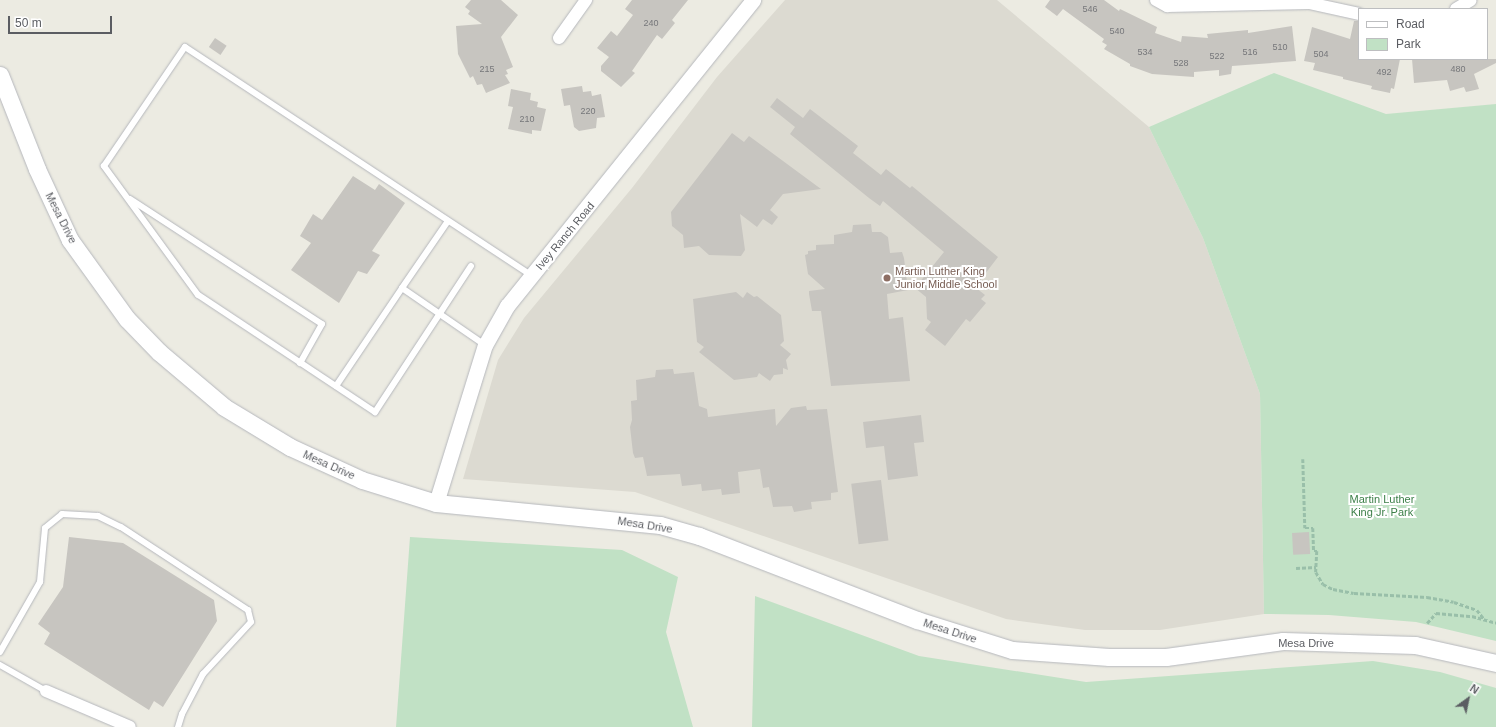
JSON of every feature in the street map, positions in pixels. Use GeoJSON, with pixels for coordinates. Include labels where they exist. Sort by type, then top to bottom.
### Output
{"type":"FeatureCollection","features":[{"type":"Feature","properties":{"kind":"main road","name":"Mesa Drive"},"geometry":{"type":"LineString","coordinates":[[0,74],[37,169],[70,240],[127,319],[159,352],[224,407],[290,448],[362,480],[436,503],[660,525],[699,536],[917,620],[1012,650],[1109,657],[1166,657],[1291,641],[1414,645],[1496,663]]}},
{"type":"Feature","properties":{"kind":"street"},"geometry":{"type":"LineString","coordinates":[[559,38],[586,0]]}},
{"type":"Feature","properties":{"kind":"street","name":"Ivey Ranch Road"},"geometry":{"type":"LineString","coordinates":[[436,503],[485,345],[507,306],[753,0]]}},
{"type":"Feature","properties":{"kind":"street"},"geometry":{"type":"LineString","coordinates":[[1156,0],[1167,6],[1308,3],[1358,14]]}},
{"type":"Feature","properties":{"kind":"street"},"geometry":{"type":"LineString","coordinates":[[1458,8],[1471,0]]}},
{"type":"Feature","properties":{"kind":"street"},"geometry":{"type":"LineString","coordinates":[[46,691],[130,727]]}},
{"type":"Feature","properties":{"kind":"lane"},"geometry":{"type":"LineString","coordinates":[[471,266],[375,412],[198,296],[104,166],[185,47],[532,276]]}},
{"type":"Feature","properties":{"kind":"lane"},"geometry":{"type":"LineString","coordinates":[[127,197],[322,324],[300,363]]}},
{"type":"Feature","properties":{"kind":"lane"},"geometry":{"type":"LineString","coordinates":[[336,386],[448,221]]}},
{"type":"Feature","properties":{"kind":"lane"},"geometry":{"type":"LineString","coordinates":[[402,288],[485,345]]}},
{"type":"Feature","properties":{"kind":"lane"},"geometry":{"type":"LineString","coordinates":[[0,652],[40,582],[44,528],[62,514],[98,516],[121,527],[248,610],[251,622],[203,674],[182,714],[178,727]]}},
{"type":"Feature","properties":{"kind":"lane"},"geometry":{"type":"LineString","coordinates":[[0,665],[46,691]]}},
{"type":"Feature","properties":{"kind":"path"},"geometry":{"type":"LineString","coordinates":[[1303,459],[1305,528],[1313,528],[1316,572],[1323,584],[1333,589],[1454,602],[1476,610],[1485,620]]}},
{"type":"Feature","properties":{"kind":"path"},"geometry":{"type":"LineString","coordinates":[[1296,568],[1316,567]]}},
{"type":"Feature","properties":{"kind":"path"},"geometry":{"type":"LineString","coordinates":[[1427,622],[1436,613],[1496,623]]}},
{"type":"Feature","properties":{"kind":"shaded area","name":"Martin Luther King Junior Middle School"},"geometry":{"type":"Polygon","coordinates":[[[785,0],[997,0],[1149,127],[1203,238],[1260,394],[1264,614],[1160,630],[1085,630],[1006,619],[635,492],[463,479],[498,360],[524,318],[632,188],[717,77],[785,0]]]}},
{"type":"Feature","properties":{"kind":"green space","name":"Martin Luther King Jr. Park"},"geometry":{"type":"Polygon","coordinates":[[[1274,73],[1386,114],[1496,104],[1496,641],[1416,622],[1329,615],[1264,614],[1260,394],[1203,238],[1149,127],[1274,73]]]}},
{"type":"Feature","properties":{"kind":"green space"},"geometry":{"type":"Polygon","coordinates":[[[410,537],[622,550],[678,577],[666,632],[693,727],[396,727],[410,537]]]}},
{"type":"Feature","properties":{"kind":"green space"},"geometry":{"type":"Polygon","coordinates":[[[755,596],[919,656],[1086,682],[1373,661],[1440,672],[1496,688],[1496,727],[752,727],[755,596]]]}},
{"type":"Feature","properties":{"kind":"building"},"geometry":{"type":"Polygon","coordinates":[[[471,0],[501,0],[518,15],[501,37],[513,67],[506,70],[508,74],[505,75],[510,83],[486,93],[482,84],[477,85],[473,76],[470,78],[458,54],[456,26],[482,24],[468,14],[470,11],[465,7],[471,0]]]}},
{"type":"Feature","properties":{"kind":"building"},"geometry":{"type":"Polygon","coordinates":[[[632,0],[688,0],[672,20],[675,23],[662,39],[657,35],[632,71],[635,73],[621,87],[601,71],[601,66],[609,57],[597,48],[611,31],[617,36],[633,15],[625,9],[632,0]]]}},
{"type":"Feature","properties":{"kind":"building"},"geometry":{"type":"Polygon","coordinates":[[[1050,0],[1104,0],[1119,11],[1120,9],[1157,27],[1155,33],[1181,42],[1182,36],[1208,38],[1207,34],[1248,30],[1248,33],[1292,26],[1296,61],[1232,66],[1231,74],[1219,76],[1219,70],[1194,72],[1194,77],[1152,74],[1130,66],[1130,64],[1104,49],[1107,45],[1102,42],[1104,39],[1063,9],[1057,16],[1045,7],[1050,0]]]}},
{"type":"Feature","properties":{"kind":"building"},"geometry":{"type":"Polygon","coordinates":[[[1354,21],[1358,21],[1358,60],[1400,60],[1394,89],[1391,88],[1390,93],[1371,89],[1372,86],[1343,79],[1343,77],[1313,70],[1315,63],[1304,61],[1312,27],[1350,39],[1354,21]]]}},
{"type":"Feature","properties":{"kind":"building"},"geometry":{"type":"Polygon","coordinates":[[[215,38],[227,46],[220,55],[209,47],[215,38]]]}},
{"type":"Feature","properties":{"kind":"building"},"geometry":{"type":"Polygon","coordinates":[[[1496,59],[1496,63],[1474,74],[1479,89],[1466,92],[1464,87],[1450,91],[1447,80],[1414,83],[1412,60],[1496,59]]]}},
{"type":"Feature","properties":{"kind":"building"},"geometry":{"type":"Polygon","coordinates":[[[582,86],[583,92],[591,91],[592,96],[601,94],[605,117],[597,118],[596,128],[579,131],[574,127],[570,105],[564,106],[561,89],[582,86]]]}},
{"type":"Feature","properties":{"kind":"building"},"geometry":{"type":"Polygon","coordinates":[[[511,89],[531,93],[530,100],[538,102],[537,107],[546,109],[541,131],[532,130],[532,134],[508,129],[513,107],[508,106],[511,89]]]}},
{"type":"Feature","properties":{"kind":"building"},"geometry":{"type":"Polygon","coordinates":[[[777,98],[803,118],[810,109],[858,146],[853,153],[881,175],[886,169],[910,188],[912,186],[998,257],[975,287],[985,295],[981,299],[986,303],[970,322],[966,319],[945,346],[925,330],[931,322],[927,319],[926,297],[915,288],[944,252],[883,201],[880,206],[790,134],[795,127],[770,107],[777,98]]]}},
{"type":"Feature","properties":{"kind":"building"},"geometry":{"type":"Polygon","coordinates":[[[732,133],[744,142],[749,136],[821,189],[783,194],[770,210],[778,217],[772,225],[763,219],[757,227],[740,214],[745,250],[741,256],[709,255],[699,246],[684,248],[683,235],[672,226],[671,212],[732,133]]]}},
{"type":"Feature","properties":{"kind":"building"},"geometry":{"type":"Polygon","coordinates":[[[353,176],[375,190],[379,184],[405,203],[372,251],[380,255],[367,274],[358,271],[339,303],[291,270],[311,243],[300,236],[313,214],[322,220],[353,176]]]}},
{"type":"Feature","properties":{"kind":"building"},"geometry":{"type":"Polygon","coordinates":[[[871,224],[872,232],[881,232],[888,237],[890,253],[902,252],[904,258],[908,290],[887,294],[889,319],[903,317],[910,381],[831,386],[821,311],[812,311],[809,294],[809,291],[825,289],[808,274],[805,255],[808,254],[808,251],[816,250],[816,245],[834,244],[834,235],[852,232],[853,225],[871,224]]]}},
{"type":"Feature","properties":{"kind":"building"},"geometry":{"type":"Polygon","coordinates":[[[736,292],[743,298],[747,292],[754,297],[757,296],[781,315],[784,341],[780,345],[791,354],[786,360],[788,370],[783,368],[783,374],[774,375],[770,381],[759,373],[757,377],[734,380],[699,352],[704,347],[697,342],[693,299],[736,292]]]}},
{"type":"Feature","properties":{"kind":"building"},"geometry":{"type":"Polygon","coordinates":[[[673,369],[674,374],[694,372],[699,406],[707,409],[708,417],[775,409],[776,426],[791,408],[806,406],[807,410],[827,409],[838,492],[831,493],[831,500],[811,502],[812,509],[794,512],[792,506],[773,507],[769,487],[763,488],[760,469],[738,472],[740,493],[722,495],[721,489],[702,491],[701,484],[682,486],[680,474],[647,476],[643,457],[635,458],[633,453],[630,427],[632,420],[631,401],[637,400],[636,380],[655,377],[656,370],[673,369]]]}},
{"type":"Feature","properties":{"kind":"building"},"geometry":{"type":"Polygon","coordinates":[[[921,415],[924,442],[914,443],[918,476],[888,480],[884,446],[866,448],[863,422],[921,415]]]}},
{"type":"Feature","properties":{"kind":"building"},"geometry":{"type":"Polygon","coordinates":[[[881,480],[888,541],[859,544],[851,484],[881,480]]]}},
{"type":"Feature","properties":{"kind":"building"},"geometry":{"type":"Polygon","coordinates":[[[1309,532],[1310,554],[1293,555],[1292,533],[1309,532]]]}},
{"type":"Feature","properties":{"kind":"building"},"geometry":{"type":"Polygon","coordinates":[[[69,537],[123,543],[214,600],[217,621],[163,707],[154,701],[149,710],[44,644],[50,633],[38,624],[63,587],[69,537]]]}},
{"type":"Feature","properties":{"kind":"place","name":"Martin Luther King Junior Middle School"},"geometry":{"type":"Point","coordinates":[887,278]}}]}
